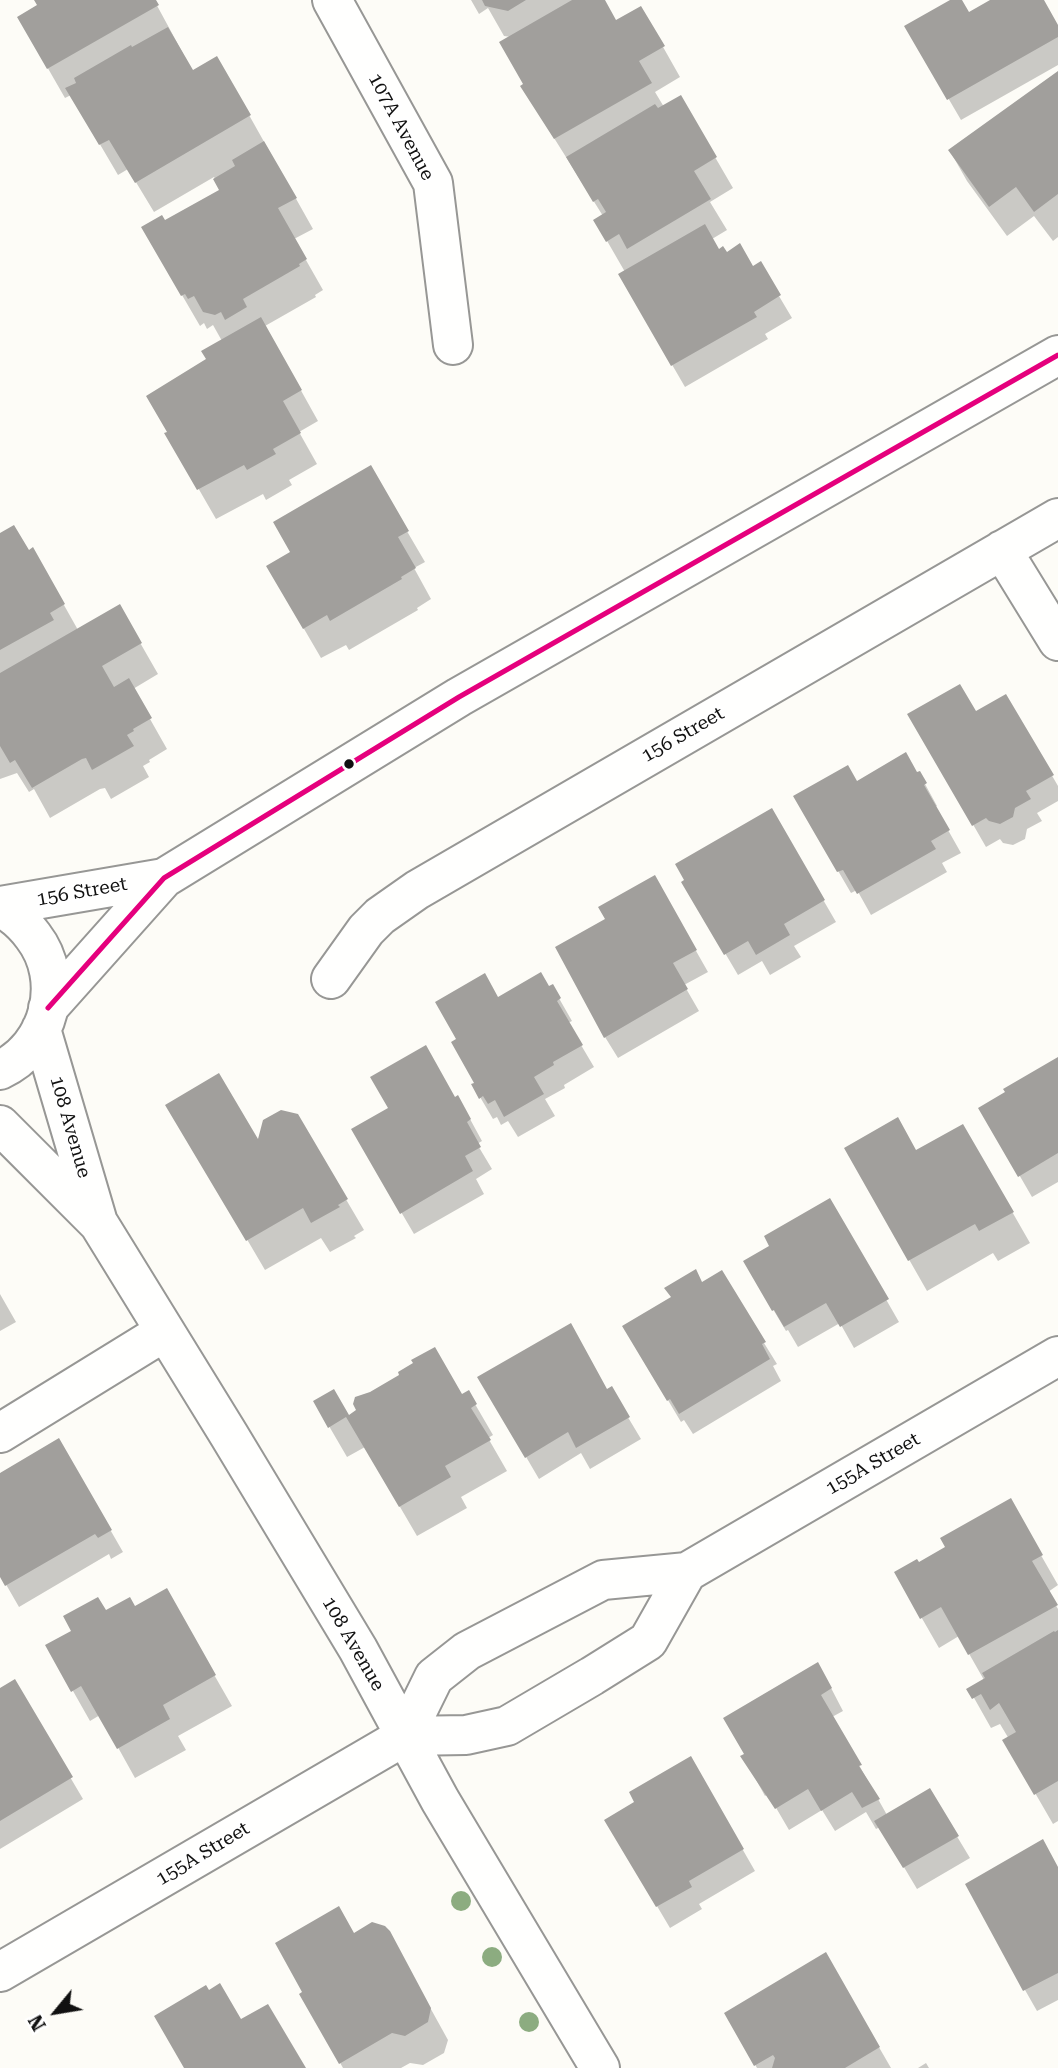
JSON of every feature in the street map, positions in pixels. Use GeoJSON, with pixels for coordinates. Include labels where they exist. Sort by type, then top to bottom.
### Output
{"type":"FeatureCollection","features":[{"type":"Feature","properties":{"kind":"street","name":"107A Avenue"},"geometry":{"type":"LineString","coordinates":[[332,0],[433,183],[453,345]]}},
{"type":"Feature","properties":{"kind":"street","name":"156 Street"},"geometry":{"type":"LineString","coordinates":[[0,1070],[13,1064],[34,1043],[45,1019],[164,878],[459,697],[1058,355]]}},
{"type":"Feature","properties":{"kind":"street","name":"156 Street"},"geometry":{"type":"LineString","coordinates":[[331,979],[366,930],[380,916],[416,890],[1058,517]]}},
{"type":"Feature","properties":{"kind":"street"},"geometry":{"type":"LineString","coordinates":[[1002,550],[1058,641]]}},
{"type":"Feature","properties":{"kind":"street","name":"156 Street"},"geometry":{"type":"LineString","coordinates":[[0,907],[164,878]]}},
{"type":"Feature","properties":{"kind":"street","name":"108 Avenue"},"geometry":{"type":"LineString","coordinates":[[0,907],[24,925],[37,941],[46,959],[51,988],[45,1019],[99,1224]]}},
{"type":"Feature","properties":{"kind":"street","name":"108 Avenue"},"geometry":{"type":"LineString","coordinates":[[0,1125],[99,1224],[358,1649],[440,1800],[600,2068]]}},
{"type":"Feature","properties":{"kind":"street"},"geometry":{"type":"LineString","coordinates":[[0,1433],[164,1332]]}},
{"type":"Feature","properties":{"kind":"street","name":"155A Street"},"geometry":{"type":"LineString","coordinates":[[405,1736],[434,1677],[467,1651],[603,1580],[687,1572],[1058,1356]]}},
{"type":"Feature","properties":{"kind":"street","name":"155A Street"},"geometry":{"type":"LineString","coordinates":[[0,1972],[405,1736],[466,1735],[508,1726],[648,1641],[687,1572]]}},
{"type":"Feature","properties":{"kind":"building"},"geometry":{"type":"Polygon","coordinates":[[[34,0],[156,0],[159,5],[47,69],[17,17],[37,5],[34,0]]]}},
{"type":"Feature","properties":{"kind":"building"},"geometry":{"type":"Polygon","coordinates":[[[482,0],[526,0],[508,11],[485,6],[482,0]]]}},
{"type":"Feature","properties":{"kind":"building"},"geometry":{"type":"Polygon","coordinates":[[[572,0],[605,0],[616,20],[641,6],[665,46],[639,61],[652,83],[554,139],[520,86],[523,84],[499,42],[572,0]]]}},
{"type":"Feature","properties":{"kind":"building"},"geometry":{"type":"Polygon","coordinates":[[[950,0],[962,0],[969,12],[990,0],[1044,0],[1058,25],[1058,37],[947,100],[904,26],[950,0]]]}},
{"type":"Feature","properties":{"kind":"building"},"geometry":{"type":"Polygon","coordinates":[[[168,27],[193,70],[217,56],[251,115],[135,183],[109,140],[99,145],[65,88],[76,83],[74,78],[168,27]]]}},
{"type":"Feature","properties":{"kind":"building"},"geometry":{"type":"Polygon","coordinates":[[[1058,71],[1058,194],[1034,212],[1016,187],[989,207],[948,150],[1058,71]]]}},
{"type":"Feature","properties":{"kind":"building"},"geometry":{"type":"Polygon","coordinates":[[[681,95],[717,157],[694,171],[711,199],[627,249],[619,234],[606,242],[593,220],[606,212],[598,199],[593,202],[566,157],[655,104],[658,108],[681,95]]]}},
{"type":"Feature","properties":{"kind":"building"},"geometry":{"type":"Polygon","coordinates":[[[264,141],[297,198],[278,208],[307,259],[299,264],[300,266],[243,299],[247,307],[225,320],[221,312],[215,315],[203,312],[194,296],[188,299],[185,294],[181,296],[141,227],[162,215],[165,220],[219,190],[213,179],[235,166],[232,160],[264,141]]]}},
{"type":"Feature","properties":{"kind":"building"},"geometry":{"type":"Polygon","coordinates":[[[705,224],[719,249],[723,246],[727,252],[740,243],[753,266],[761,261],[781,295],[754,312],[757,317],[671,366],[618,274],[705,224]]]}},
{"type":"Feature","properties":{"kind":"building"},"geometry":{"type":"Polygon","coordinates":[[[261,317],[302,390],[283,401],[301,433],[273,449],[276,454],[247,470],[244,465],[197,490],[146,396],[206,359],[201,351],[261,317]]]}},
{"type":"Feature","properties":{"kind":"building"},"geometry":{"type":"Polygon","coordinates":[[[371,465],[409,531],[398,537],[416,568],[330,621],[327,615],[303,629],[266,566],[290,552],[273,522],[371,465]]]}},
{"type":"Feature","properties":{"kind":"building"},"geometry":{"type":"Polygon","coordinates":[[[14,525],[29,550],[33,547],[65,604],[50,613],[54,620],[0,650],[0,533],[14,525]]]}},
{"type":"Feature","properties":{"kind":"building"},"geometry":{"type":"Polygon","coordinates":[[[120,604],[142,643],[102,666],[114,687],[129,678],[152,718],[127,735],[134,746],[92,770],[86,758],[82,759],[32,788],[15,760],[10,763],[0,746],[0,673],[120,604]]]}},
{"type":"Feature","properties":{"kind":"building"},"geometry":{"type":"Polygon","coordinates":[[[960,684],[976,711],[1006,694],[1054,775],[1026,791],[1031,799],[1015,808],[1013,817],[1000,824],[986,818],[972,826],[907,714],[960,684]]]}},
{"type":"Feature","properties":{"kind":"building"},"geometry":{"type":"Polygon","coordinates":[[[906,752],[917,772],[920,771],[927,783],[924,785],[950,830],[931,841],[936,849],[857,894],[843,870],[837,872],[793,796],[848,765],[857,781],[906,752]]]}},
{"type":"Feature","properties":{"kind":"building"},"geometry":{"type":"Polygon","coordinates":[[[772,808],[825,900],[784,924],[790,935],[756,955],[748,941],[724,955],[681,882],[684,880],[675,864],[772,808]]]}},
{"type":"Feature","properties":{"kind":"building"},"geometry":{"type":"Polygon","coordinates":[[[655,875],[697,950],[673,963],[688,989],[604,1038],[555,947],[605,919],[598,907],[655,875]]]}},
{"type":"Feature","properties":{"kind":"building"},"geometry":{"type":"Polygon","coordinates":[[[541,972],[549,986],[553,984],[561,998],[557,1001],[583,1045],[553,1062],[554,1065],[534,1077],[544,1094],[504,1117],[495,1100],[488,1104],[483,1096],[479,1099],[471,1084],[474,1083],[451,1042],[456,1039],[435,1002],[485,973],[498,997],[541,972]]]}},
{"type":"Feature","properties":{"kind":"building"},"geometry":{"type":"Polygon","coordinates":[[[426,1045],[455,1097],[458,1095],[471,1119],[467,1122],[481,1147],[465,1156],[473,1171],[400,1214],[351,1129],[388,1108],[370,1077],[426,1045]]]}},
{"type":"Feature","properties":{"kind":"building"},"geometry":{"type":"Polygon","coordinates":[[[1058,1057],[1058,1153],[1018,1177],[978,1108],[1005,1092],[1003,1089],[1058,1057]]]}},
{"type":"Feature","properties":{"kind":"building"},"geometry":{"type":"Polygon","coordinates":[[[219,1073],[258,1139],[263,1120],[281,1110],[298,1114],[348,1199],[338,1205],[340,1207],[311,1223],[303,1208],[246,1241],[165,1105],[219,1073]]]}},
{"type":"Feature","properties":{"kind":"building"},"geometry":{"type":"Polygon","coordinates":[[[898,1117],[916,1150],[963,1124],[1014,1212],[979,1231],[975,1224],[908,1261],[844,1148],[898,1117]]]}},
{"type":"Feature","properties":{"kind":"building"},"geometry":{"type":"Polygon","coordinates":[[[830,1198],[889,1299],[840,1327],[826,1303],[784,1327],[743,1261],[769,1246],[764,1236],[830,1198]]]}},
{"type":"Feature","properties":{"kind":"building"},"geometry":{"type":"Polygon","coordinates":[[[696,1269],[702,1282],[722,1270],[766,1342],[762,1344],[770,1359],[679,1414],[670,1399],[667,1401],[622,1326],[671,1297],[664,1288],[696,1269]]]}},
{"type":"Feature","properties":{"kind":"building"},"geometry":{"type":"Polygon","coordinates":[[[571,1323],[607,1389],[612,1386],[630,1417],[576,1448],[568,1432],[525,1458],[477,1377],[571,1323]]]}},
{"type":"Feature","properties":{"kind":"building"},"geometry":{"type":"Polygon","coordinates":[[[435,1347],[462,1394],[469,1390],[477,1404],[471,1408],[491,1440],[445,1466],[451,1477],[399,1507],[346,1417],[328,1428],[313,1401],[334,1389],[349,1415],[356,1410],[353,1404],[355,1397],[370,1392],[399,1375],[398,1372],[413,1363],[411,1360],[435,1347]]]}},
{"type":"Feature","properties":{"kind":"building"},"geometry":{"type":"Polygon","coordinates":[[[59,1438],[112,1530],[98,1538],[95,1534],[5,1586],[0,1577],[0,1473],[59,1438]]]}},
{"type":"Feature","properties":{"kind":"building"},"geometry":{"type":"Polygon","coordinates":[[[1011,1498],[1043,1555],[1032,1561],[1058,1605],[968,1655],[941,1607],[920,1619],[894,1572],[945,1547],[940,1538],[1011,1498]]]}},
{"type":"Feature","properties":{"kind":"building"},"geometry":{"type":"Polygon","coordinates":[[[167,1588],[216,1675],[163,1705],[170,1719],[117,1749],[81,1686],[71,1692],[45,1645],[71,1631],[63,1616],[98,1597],[106,1610],[130,1597],[135,1606],[167,1588]]]}},
{"type":"Feature","properties":{"kind":"building"},"geometry":{"type":"Polygon","coordinates":[[[1058,1630],[1058,1781],[1034,1795],[1002,1740],[1016,1732],[999,1703],[990,1710],[981,1694],[972,1699],[966,1689],[985,1678],[982,1673],[1058,1630]]]}},
{"type":"Feature","properties":{"kind":"building"},"geometry":{"type":"Polygon","coordinates":[[[818,1662],[832,1688],[821,1695],[880,1799],[862,1808],[852,1792],[821,1811],[808,1789],[775,1809],[740,1756],[744,1754],[723,1718],[818,1662]]]}},
{"type":"Feature","properties":{"kind":"building"},"geometry":{"type":"Polygon","coordinates":[[[15,1679],[73,1777],[0,1821],[0,1688],[15,1679]]]}},
{"type":"Feature","properties":{"kind":"building"},"geometry":{"type":"Polygon","coordinates":[[[691,1756],[744,1849],[689,1881],[692,1887],[656,1907],[604,1820],[634,1802],[629,1792],[691,1756]]]}},
{"type":"Feature","properties":{"kind":"building"},"geometry":{"type":"Polygon","coordinates":[[[930,1788],[959,1836],[903,1868],[874,1821],[930,1788]]]}},
{"type":"Feature","properties":{"kind":"building"},"geometry":{"type":"Polygon","coordinates":[[[1043,1839],[1058,1867],[1058,1973],[1023,1991],[965,1884],[1043,1839]]]}},
{"type":"Feature","properties":{"kind":"building"},"geometry":{"type":"Polygon","coordinates":[[[339,1906],[354,1933],[372,1922],[385,1926],[390,1931],[431,2008],[428,2022],[405,2036],[392,2033],[339,2064],[299,1994],[302,1992],[275,1943],[339,1906]]]}},
{"type":"Feature","properties":{"kind":"building"},"geometry":{"type":"Polygon","coordinates":[[[826,1952],[880,2047],[845,2068],[772,2068],[775,2058],[773,2055],[754,2066],[724,2013],[826,1952]]]}},
{"type":"Feature","properties":{"kind":"building"},"geometry":{"type":"Polygon","coordinates":[[[220,1983],[241,2019],[268,2004],[306,2068],[184,2068],[154,2016],[206,1985],[209,1990],[220,1983]]]}},
{"type":"Feature","properties":{"kind":"transit line"},"geometry":{"type":"LineString","coordinates":[[48,1008],[164,878],[459,697],[1058,355]]}}]}
